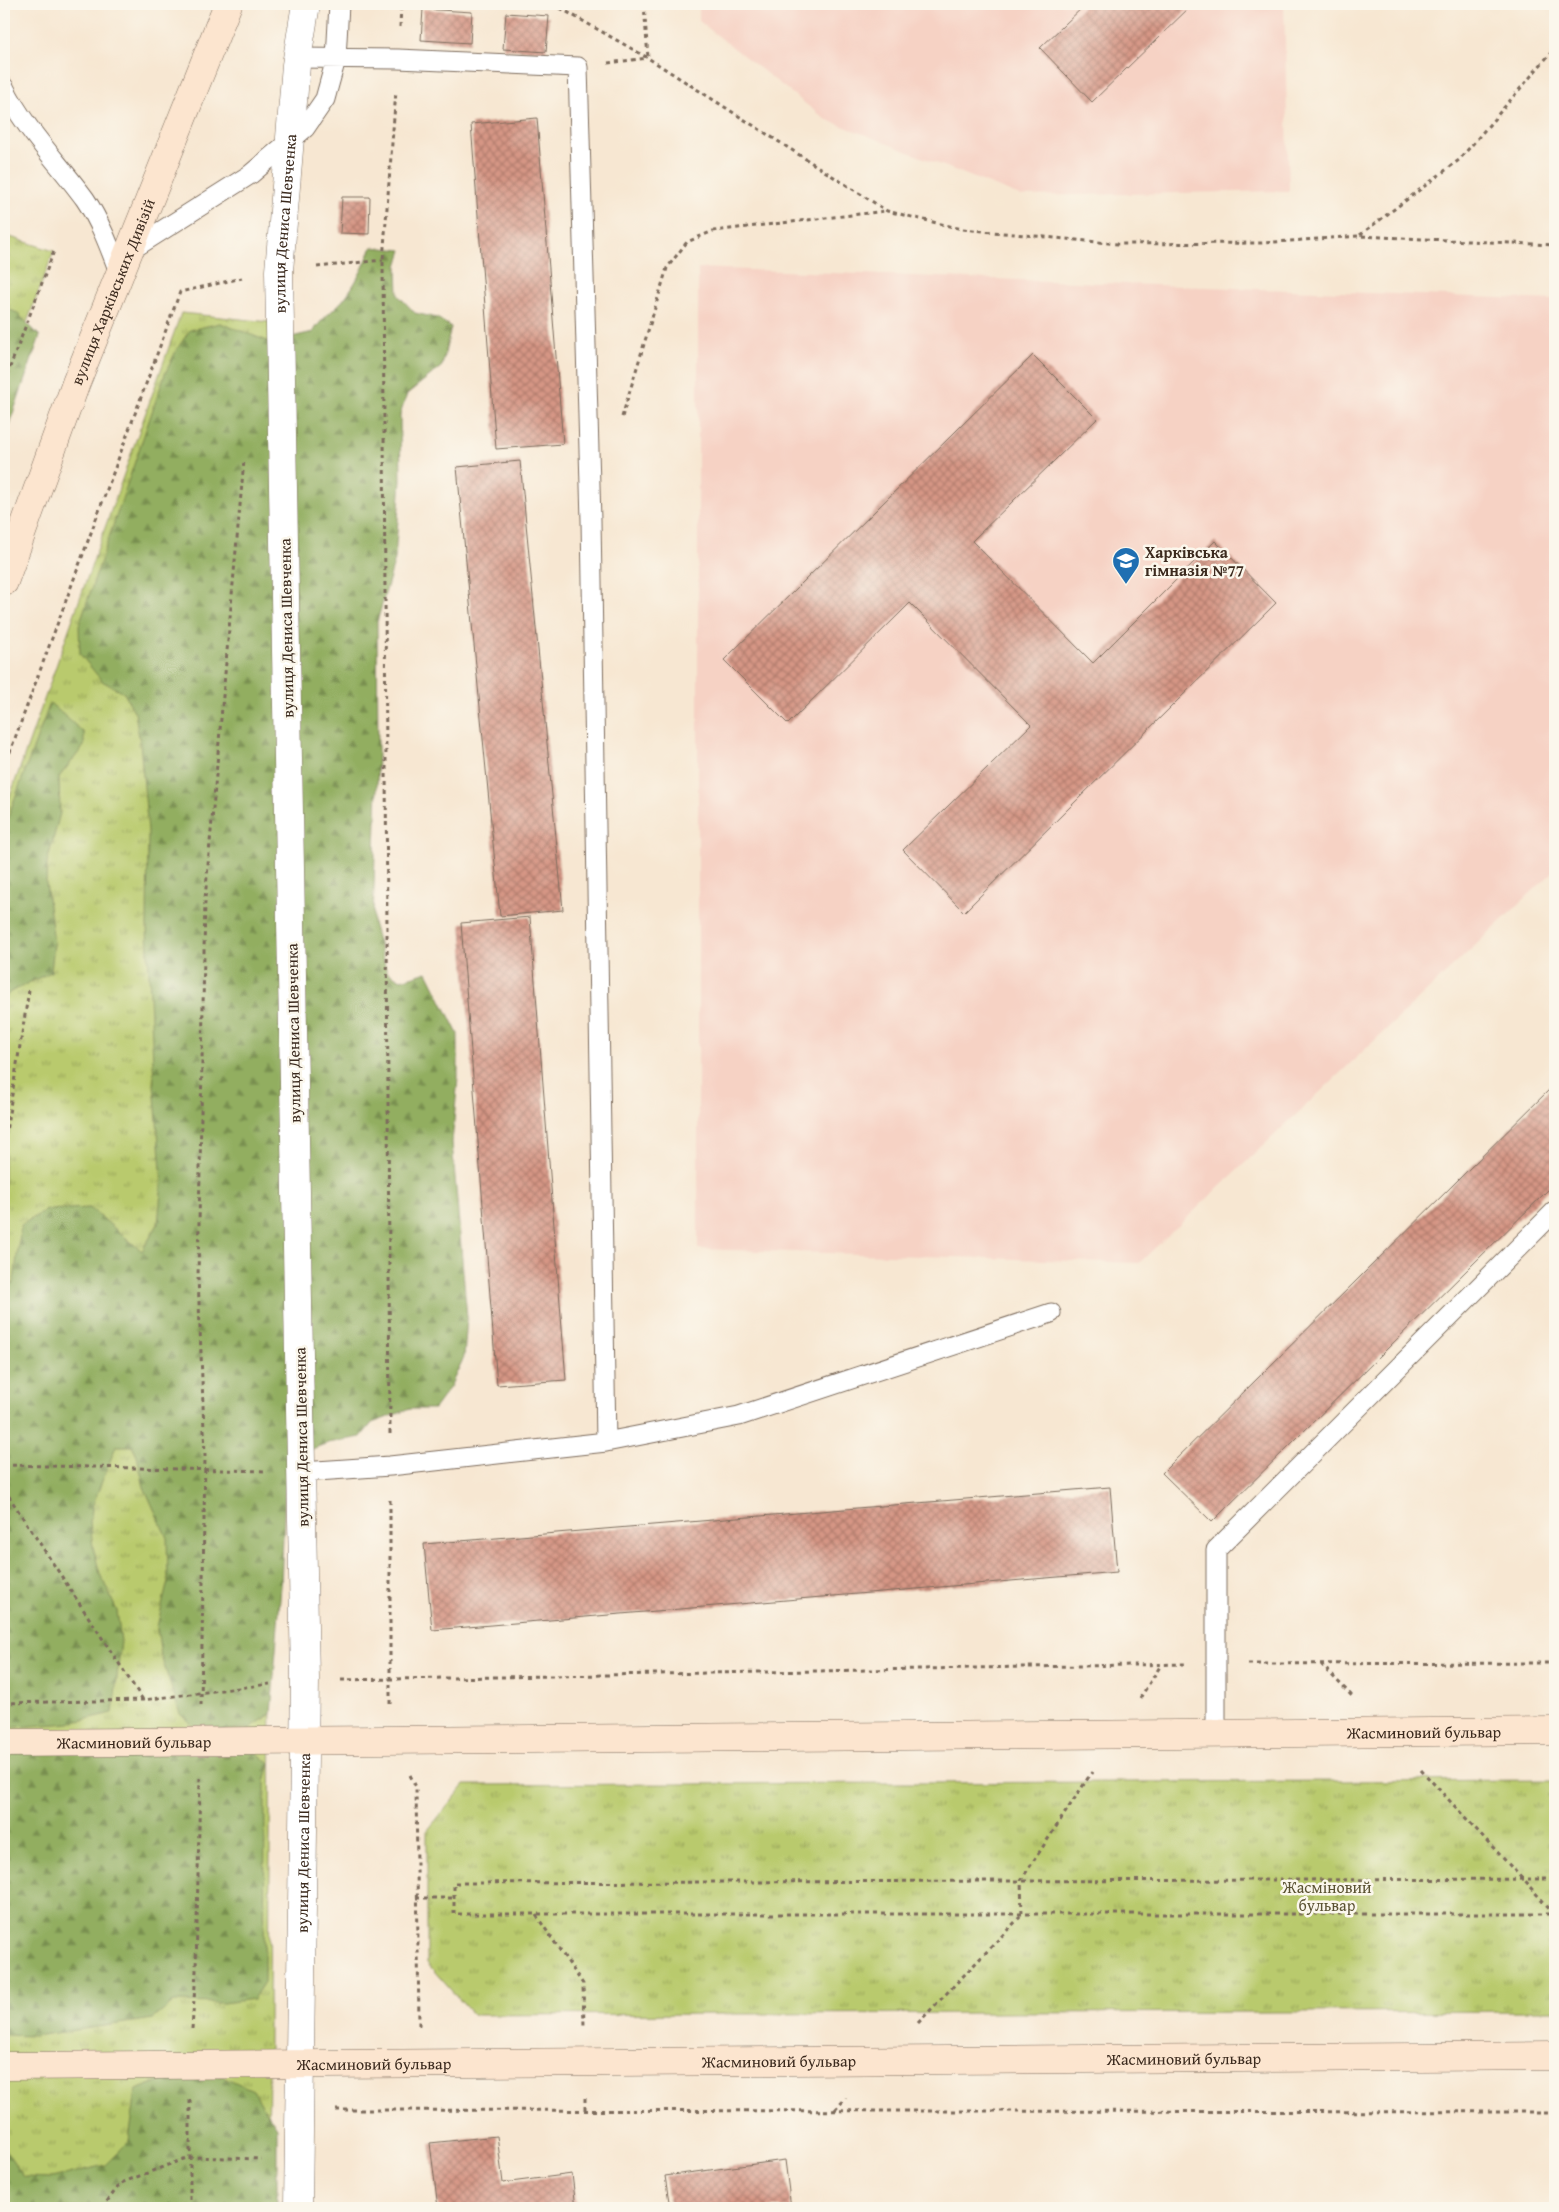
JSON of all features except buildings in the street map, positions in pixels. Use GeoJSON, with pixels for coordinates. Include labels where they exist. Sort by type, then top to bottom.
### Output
{"type":"FeatureCollection","features":[{"type":"Feature","properties":{"kind":"street","name":"вулиця Харківських Дивізій"},"geometry":{"type":"LineString","coordinates":[[4,582],[76,383],[228,4]]}},
{"type":"Feature","properties":{"kind":"street","name":"вулиця Дениса Шевченка"},"geometry":{"type":"LineString","coordinates":[[298,2208],[305,1680],[279,271],[296,58],[306,4]]}},
{"type":"Feature","properties":{"kind":"street","name":"Жасминовий бульвар"},"geometry":{"type":"LineString","coordinates":[[4,1743],[303,1739],[1555,1731]]}},
{"type":"Feature","properties":{"kind":"street","name":"Жасминовий бульвар"},"geometry":{"type":"LineString","coordinates":[[4,2066],[1555,2056]]}},
{"type":"Feature","properties":{"kind":"lane"},"geometry":{"type":"LineString","coordinates":[[4,87],[11,101],[31,129],[86,201],[105,236],[124,262],[250,174],[305,128],[325,99],[336,59],[339,4]]}},
{"type":"Feature","properties":{"kind":"lane"},"geometry":{"type":"LineString","coordinates":[[296,58],[398,59],[578,67],[592,520],[606,1442]]}},
{"type":"Feature","properties":{"kind":"lane"},"geometry":{"type":"LineString","coordinates":[[1216,1733],[1216,1550],[1555,1211]]}},
{"type":"Feature","properties":{"kind":"lane"},"geometry":{"type":"LineString","coordinates":[[302,1472],[390,1466],[606,1442],[739,1416],[1051,1313]]}},
{"type":"Feature","properties":{"kind":"path"},"geometry":{"type":"LineString","coordinates":[[553,4],[648,58],[887,211],[962,229],[1118,244],[1262,243],[1359,236],[1555,245]]}},
{"type":"Feature","properties":{"kind":"path"},"geometry":{"type":"LineString","coordinates":[[644,4],[648,58]]}},
{"type":"Feature","properties":{"kind":"path"},"geometry":{"type":"LineString","coordinates":[[1359,236],[1459,160],[1555,48]]}},
{"type":"Feature","properties":{"kind":"path"},"geometry":{"type":"LineString","coordinates":[[578,67],[648,58]]}},
{"type":"Feature","properties":{"kind":"path"},"geometry":{"type":"LineString","coordinates":[[398,59],[383,260],[390,1739],[416,1786],[419,2025],[411,2029]]}},
{"type":"Feature","properties":{"kind":"path"},"geometry":{"type":"LineString","coordinates":[[621,420],[667,268],[687,242],[713,231],[887,211]]}},
{"type":"Feature","properties":{"kind":"path"},"geometry":{"type":"LineString","coordinates":[[4,383],[54,251]]}},
{"type":"Feature","properties":{"kind":"path"},"geometry":{"type":"LineString","coordinates":[[4,768],[180,292],[279,271],[383,260]]}},
{"type":"Feature","properties":{"kind":"path"},"geometry":{"type":"LineString","coordinates":[[190,2208],[190,2066],[196,1971],[204,1470],[198,1277],[205,899],[244,453]]}},
{"type":"Feature","properties":{"kind":"path"},"geometry":{"type":"LineString","coordinates":[[4,1144],[29,990]]}},
{"type":"Feature","properties":{"kind":"path"},"geometry":{"type":"LineString","coordinates":[[4,1466],[302,1472]]}},
{"type":"Feature","properties":{"kind":"path"},"geometry":{"type":"LineString","coordinates":[[4,1489],[143,1700]]}},
{"type":"Feature","properties":{"kind":"path"},"geometry":{"type":"LineString","coordinates":[[4,1703],[143,1700],[305,1680],[1215,1664],[1555,1663]]}},
{"type":"Feature","properties":{"kind":"path"},"geometry":{"type":"LineString","coordinates":[[1321,1664],[1555,1914]]}},
{"type":"Feature","properties":{"kind":"path"},"geometry":{"type":"LineString","coordinates":[[834,2111],[1022,1914],[1021,1880],[1162,1665]]}},
{"type":"Feature","properties":{"kind":"path"},"geometry":{"type":"LineString","coordinates":[[1555,1879],[454,1883],[454,1914],[1555,1914]]}},
{"type":"Feature","properties":{"kind":"path"},"geometry":{"type":"LineString","coordinates":[[416,1898],[454,1898]]}},
{"type":"Feature","properties":{"kind":"path"},"geometry":{"type":"LineString","coordinates":[[536,1914],[583,1984],[585,2110]]}},
{"type":"Feature","properties":{"kind":"path"},"geometry":{"type":"LineString","coordinates":[[336,2063],[327,2110],[1555,2112]]}},
{"type":"Feature","properties":{"kind":"path"},"geometry":{"type":"LineString","coordinates":[[102,2208],[121,2183],[190,2157],[299,2160]]}},
{"type":"Feature","properties":{"kind":"shaded area"},"geometry":{"type":"Polygon","coordinates":[[[699,4],[1284,4],[1289,191],[1020,196],[825,119],[699,21],[699,4]]]}},
{"type":"Feature","properties":{"kind":"shaded area","name":"Харківська гімназія №77"},"geometry":{"type":"Polygon","coordinates":[[[698,268],[1555,300],[1555,870],[1139,1263],[698,1249],[698,268]]]}},
{"type":"Feature","properties":{"kind":"green space"},"geometry":{"type":"Polygon","coordinates":[[[4,235],[54,251],[4,383],[4,235]]]}},
{"type":"Feature","properties":{"kind":"green space"},"geometry":{"type":"Polygon","coordinates":[[[372,247],[402,250],[397,266],[398,295],[415,313],[437,318],[451,327],[442,366],[407,394],[400,415],[401,480],[395,559],[377,622],[378,752],[373,923],[387,972],[401,980],[427,972],[458,1034],[458,1078],[452,1142],[467,1317],[464,1357],[450,1387],[434,1409],[410,1409],[372,1423],[361,1437],[328,1443],[290,1457],[285,1487],[281,1586],[271,1714],[250,1728],[200,1732],[180,1714],[161,1656],[157,1627],[168,1581],[167,1538],[144,1487],[137,1456],[132,1446],[116,1446],[93,1504],[90,1522],[93,1547],[100,1574],[117,1611],[121,1641],[113,1713],[69,1723],[4,1728],[4,1296],[14,1281],[21,1225],[46,1210],[90,1208],[142,1251],[158,1224],[162,1181],[154,1084],[147,929],[148,831],[140,743],[135,713],[124,693],[102,681],[80,654],[79,625],[165,374],[177,349],[190,330],[220,323],[270,342],[313,332],[348,294],[372,247]]]}},
{"type":"Feature","properties":{"kind":"green space"},"geometry":{"type":"Polygon","coordinates":[[[4,307],[17,313],[40,336],[4,439],[4,307]]]}},
{"type":"Feature","properties":{"kind":"green space"},"geometry":{"type":"Polygon","coordinates":[[[181,313],[270,322],[272,1503],[268,2208],[4,2208],[4,813],[181,313]]]}},
{"type":"Feature","properties":{"kind":"green space"},"geometry":{"type":"Polygon","coordinates":[[[50,703],[84,733],[84,746],[59,777],[60,813],[47,863],[46,883],[54,943],[51,972],[10,992],[4,999],[4,828],[50,703]]]}},
{"type":"Feature","properties":{"kind":"green space"},"geometry":{"type":"Polygon","coordinates":[[[254,1750],[270,1764],[265,1781],[264,1982],[253,1999],[223,2003],[174,2002],[153,2019],[34,2036],[4,2035],[4,1753],[254,1750]]]}},
{"type":"Feature","properties":{"kind":"green space","name":"Жасміновий бульвар"},"geometry":{"type":"Polygon","coordinates":[[[1555,1780],[1555,2011],[473,2015],[427,1963],[427,1831],[465,1785],[1555,1780]]]}},
{"type":"Feature","properties":{"kind":"green space"},"geometry":{"type":"Polygon","coordinates":[[[222,2076],[253,2090],[277,2128],[277,2208],[4,2208],[4,2148],[24,2177],[52,2178],[105,2165],[129,2141],[136,2090],[168,2078],[222,2076]]]}},
{"type":"Feature","properties":{"kind":"place","name":"Харківська гімназія №77"},"geometry":{"type":"Point","coordinates":[1126,585]}}]}
